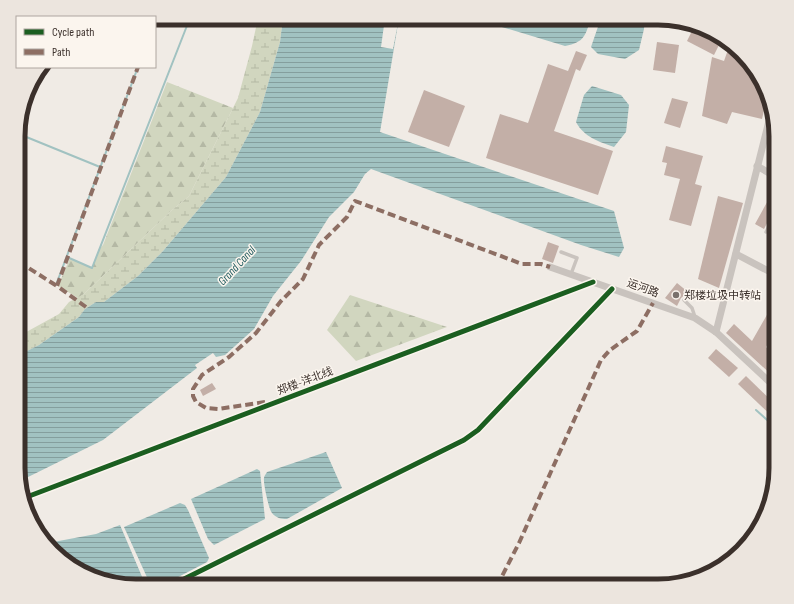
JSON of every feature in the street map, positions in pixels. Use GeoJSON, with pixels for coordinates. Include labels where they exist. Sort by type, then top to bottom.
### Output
{"type":"FeatureCollection","features":[{"type":"Feature","properties":{"kind":"street"},"geometry":{"type":"LineString","coordinates":[[716,332],[768,124]]}},
{"type":"Feature","properties":{"kind":"street"},"geometry":{"type":"LineString","coordinates":[[757,166],[769,173]]}},
{"type":"Feature","properties":{"kind":"street"},"geometry":{"type":"LineString","coordinates":[[736,254],[769,272]]}},
{"type":"Feature","properties":{"kind":"street","name":"运河路"},"geometry":{"type":"LineString","coordinates":[[550,267],[695,318],[716,332],[769,381]]}},
{"type":"Feature","properties":{"kind":"street","name":"郑楼-洋北线"},"geometry":{"type":"LineString","coordinates":[[29,496],[593,282]]}},
{"type":"Feature","properties":{"kind":"street"},"geometry":{"type":"LineString","coordinates":[[184,579],[464,440],[478,430],[612,288]]}},
{"type":"Feature","properties":{"kind":"lane"},"geometry":{"type":"LineString","coordinates":[[766,232],[769,227]]}},
{"type":"Feature","properties":{"kind":"lane"},"geometry":{"type":"LineString","coordinates":[[561,252],[577,258],[571,274]]}},
{"type":"Feature","properties":{"kind":"lane"},"geometry":{"type":"LineString","coordinates":[[684,300],[692,308],[695,318]]}},
{"type":"Feature","properties":{"kind":"green space"},"geometry":{"type":"Polygon","coordinates":[[[256,25],[282,25],[280,42],[260,112],[226,177],[163,251],[138,276],[104,302],[96,302],[85,309],[79,317],[39,345],[25,352],[25,333],[59,314],[69,302],[84,294],[171,211],[189,196],[238,98],[256,25]]]}},
{"type":"Feature","properties":{"kind":"green space"},"geometry":{"type":"Polygon","coordinates":[[[167,82],[233,108],[189,196],[78,298],[58,286],[70,258],[92,268],[99,249],[103,245],[167,82]]]}},
{"type":"Feature","properties":{"kind":"green space"},"geometry":{"type":"Polygon","coordinates":[[[350,295],[447,327],[356,361],[327,330],[350,295]]]}},
{"type":"Feature","properties":{"kind":"water","name":"Grand Canal"},"geometry":{"type":"Polygon","coordinates":[[[282,25],[398,25],[380,132],[614,211],[624,248],[619,257],[581,245],[371,169],[365,174],[354,192],[329,217],[301,261],[273,296],[254,329],[225,355],[216,357],[213,353],[195,365],[197,368],[103,440],[25,478],[25,352],[39,345],[79,317],[85,309],[96,302],[104,302],[138,276],[163,251],[226,177],[260,112],[280,42],[282,25]]]}},
{"type":"Feature","properties":{"kind":"water"},"geometry":{"type":"Polygon","coordinates":[[[495,25],[588,25],[585,34],[580,40],[565,46],[495,25]]]}},
{"type":"Feature","properties":{"kind":"water"},"geometry":{"type":"Polygon","coordinates":[[[599,25],[644,25],[639,50],[625,59],[598,54],[591,47],[599,25]]]}},
{"type":"Feature","properties":{"kind":"water"},"geometry":{"type":"Polygon","coordinates":[[[592,86],[621,95],[629,105],[626,132],[614,147],[597,141],[583,132],[576,122],[584,95],[592,86]]]}},
{"type":"Feature","properties":{"kind":"water"},"geometry":{"type":"Polygon","coordinates":[[[326,452],[342,488],[287,519],[275,516],[271,511],[265,490],[264,478],[267,472],[326,452]]]}},
{"type":"Feature","properties":{"kind":"water"},"geometry":{"type":"Polygon","coordinates":[[[257,469],[260,471],[265,519],[214,545],[208,539],[191,499],[257,469]]]}},
{"type":"Feature","properties":{"kind":"water"},"geometry":{"type":"Polygon","coordinates":[[[180,503],[185,505],[188,510],[209,558],[207,562],[174,579],[148,579],[124,527],[180,503]]]}},
{"type":"Feature","properties":{"kind":"water"},"geometry":{"type":"Polygon","coordinates":[[[120,525],[143,579],[121,578],[93,571],[68,556],[53,542],[96,534],[120,525]]]}},
{"type":"Feature","properties":{"kind":"pier"},"geometry":{"type":"Polygon","coordinates":[[[384,25],[398,25],[393,49],[381,47],[384,25]]]}},
{"type":"Feature","properties":{"kind":"building"},"geometry":{"type":"Polygon","coordinates":[[[692,30],[701,33],[720,44],[714,55],[687,41],[692,30]]]}},
{"type":"Feature","properties":{"kind":"building"},"geometry":{"type":"Polygon","coordinates":[[[657,42],[679,45],[675,73],[653,70],[657,42]]]}},
{"type":"Feature","properties":{"kind":"building"},"geometry":{"type":"Polygon","coordinates":[[[728,50],[742,63],[754,80],[761,93],[765,107],[762,119],[732,112],[727,124],[702,116],[712,57],[724,61],[728,50]]]}},
{"type":"Feature","properties":{"kind":"building"},"geometry":{"type":"Polygon","coordinates":[[[576,51],[587,55],[580,71],[576,69],[554,131],[613,151],[598,195],[486,158],[500,114],[528,123],[548,64],[568,71],[576,51]]]}},
{"type":"Feature","properties":{"kind":"building"},"geometry":{"type":"Polygon","coordinates":[[[424,90],[465,106],[449,147],[408,132],[424,90]]]}},
{"type":"Feature","properties":{"kind":"building"},"geometry":{"type":"Polygon","coordinates":[[[672,98],[688,102],[680,128],[664,123],[672,98]]]}},
{"type":"Feature","properties":{"kind":"building"},"geometry":{"type":"Polygon","coordinates":[[[666,146],[703,156],[695,184],[702,186],[691,226],[669,220],[680,179],[664,175],[667,163],[662,162],[666,146]]]}},
{"type":"Feature","properties":{"kind":"building"},"geometry":{"type":"Polygon","coordinates":[[[718,196],[743,203],[719,288],[698,279],[718,196]]]}},
{"type":"Feature","properties":{"kind":"building"},"geometry":{"type":"Polygon","coordinates":[[[769,199],[769,220],[764,229],[755,224],[769,199]]]}},
{"type":"Feature","properties":{"kind":"building"},"geometry":{"type":"Polygon","coordinates":[[[548,242],[559,246],[553,263],[542,259],[548,242]]]}},
{"type":"Feature","properties":{"kind":"building","name":"郑楼垃圾中转站"},"geometry":{"type":"Polygon","coordinates":[[[677,283],[688,292],[681,298],[677,306],[665,298],[677,283]]]}},
{"type":"Feature","properties":{"kind":"building"},"geometry":{"type":"Polygon","coordinates":[[[769,311],[769,342],[766,347],[769,351],[769,373],[726,333],[734,324],[752,341],[769,311]]]}},
{"type":"Feature","properties":{"kind":"building"},"geometry":{"type":"Polygon","coordinates":[[[716,349],[738,368],[729,377],[708,358],[716,349]]]}},
{"type":"Feature","properties":{"kind":"building"},"geometry":{"type":"Polygon","coordinates":[[[746,376],[769,398],[769,413],[738,384],[746,376]]]}},
{"type":"Feature","properties":{"kind":"building"},"geometry":{"type":"Polygon","coordinates":[[[212,383],[216,389],[203,396],[200,390],[212,383]]]}},
{"type":"Feature","properties":{"kind":"waterway"},"geometry":{"type":"LineString","coordinates":[[67,257],[92,268],[187,25]]}},
{"type":"Feature","properties":{"kind":"waterway"},"geometry":{"type":"LineString","coordinates":[[56,285],[138,68]]}},
{"type":"Feature","properties":{"kind":"waterway"},"geometry":{"type":"LineString","coordinates":[[25,136],[100,167]]}},
{"type":"Feature","properties":{"kind":"waterway"},"geometry":{"type":"LineString","coordinates":[[756,410],[769,422]]}},
{"type":"Feature","properties":{"kind":"marked path"},"geometry":{"type":"LineString","coordinates":[[86,307],[57,286],[138,68]]}},
{"type":"Feature","properties":{"kind":"marked path"},"geometry":{"type":"LineString","coordinates":[[265,402],[218,409],[206,408],[196,402],[193,396],[193,389],[202,375],[229,357],[256,333],[281,301],[303,279],[319,245],[347,217],[355,201],[522,264],[541,264],[550,267]]}},
{"type":"Feature","properties":{"kind":"marked path"},"geometry":{"type":"LineString","coordinates":[[25,266],[57,286]]}},
{"type":"Feature","properties":{"kind":"marked path"},"geometry":{"type":"LineString","coordinates":[[501,579],[519,543],[601,360],[610,350],[637,331],[653,303]]}},
{"type":"Feature","properties":{"kind":"cycle path"},"geometry":{"type":"LineString","coordinates":[[29,496],[593,282]]}},
{"type":"Feature","properties":{"kind":"cycle path"},"geometry":{"type":"LineString","coordinates":[[184,579],[464,440],[478,430],[612,289]]}},
{"type":"Feature","properties":{"kind":"place","name":"郑楼垃圾中转站"},"geometry":{"type":"Point","coordinates":[676,295]}}]}
